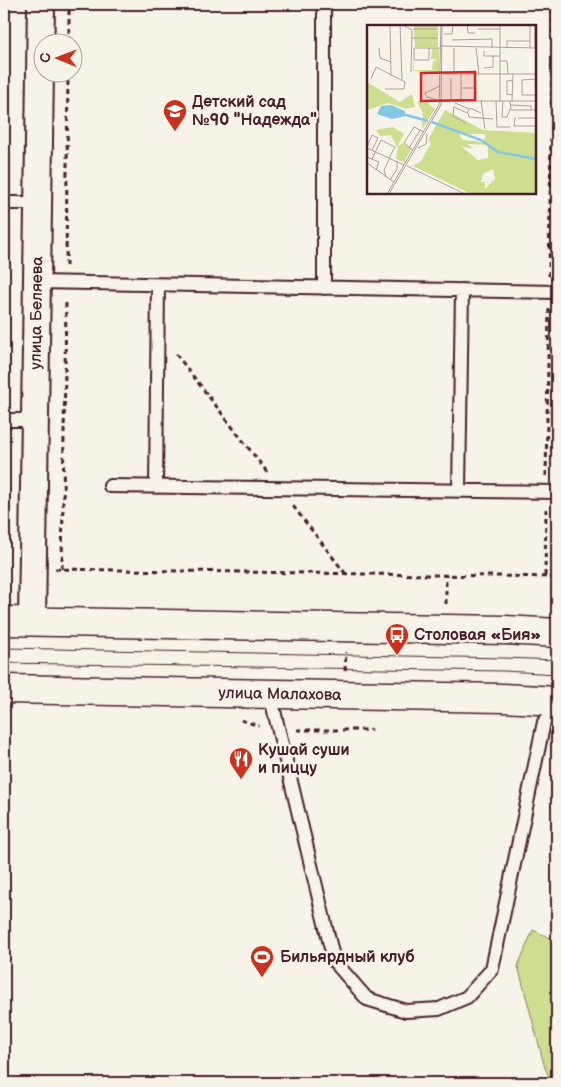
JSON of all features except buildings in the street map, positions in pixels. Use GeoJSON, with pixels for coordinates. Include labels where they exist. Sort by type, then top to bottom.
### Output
{"type":"FeatureCollection","features":[{"type":"Feature","properties":{"kind":"main road"},"geometry":{"type":"LineString","coordinates":[[4,621],[505,630],[557,633]]}},
{"type":"Feature","properties":{"kind":"main road","name":"улица Малахова"},"geometry":{"type":"LineString","coordinates":[[4,689],[503,698],[557,701]]}},
{"type":"Feature","properties":{"kind":"street","name":"улица Беляева"},"geometry":{"type":"LineString","coordinates":[[32,622],[41,4]]}},
{"type":"Feature","properties":{"kind":"lane"},"geometry":{"type":"LineString","coordinates":[[324,4],[324,288]]}},
{"type":"Feature","properties":{"kind":"lane"},"geometry":{"type":"LineString","coordinates":[[4,203],[38,204]]}},
{"type":"Feature","properties":{"kind":"lane"},"geometry":{"type":"LineString","coordinates":[[37,282],[557,292]]}},
{"type":"Feature","properties":{"kind":"lane"},"geometry":{"type":"LineString","coordinates":[[156,486],[158,285]]}},
{"type":"Feature","properties":{"kind":"lane"},"geometry":{"type":"LineString","coordinates":[[459,490],[462,290]]}},
{"type":"Feature","properties":{"kind":"lane"},"geometry":{"type":"LineString","coordinates":[[4,420],[35,420]]}},
{"type":"Feature","properties":{"kind":"lane"},"geometry":{"type":"LineString","coordinates":[[110,486],[557,492]]}},
{"type":"Feature","properties":{"kind":"lane"},"geometry":{"type":"LineString","coordinates":[[270,694],[334,961],[367,998],[406,1011],[439,1010],[467,997],[492,969],[544,722],[557,708]]}},
{"type":"Feature","properties":{"kind":"path"},"geometry":{"type":"LineString","coordinates":[[69,4],[69,32]]}},
{"type":"Feature","properties":{"kind":"path"},"geometry":{"type":"LineString","coordinates":[[62,569],[68,82]]}},
{"type":"Feature","properties":{"kind":"path"},"geometry":{"type":"LineString","coordinates":[[157,330],[345,573]]}},
{"type":"Feature","properties":{"kind":"path"},"geometry":{"type":"LineString","coordinates":[[32,569],[557,577]]}},
{"type":"Feature","properties":{"kind":"path"},"geometry":{"type":"LineString","coordinates":[[446,575],[446,605]]}},
{"type":"Feature","properties":{"kind":"green space"},"geometry":{"type":"Polygon","coordinates":[[[533,930],[557,941],[557,1083],[552,1083],[545,1068],[518,966],[533,930]]]}},
{"type":"Feature","properties":{"kind":"tram line"},"geometry":{"type":"LineString","coordinates":[[4,648],[557,660]]}},
{"type":"Feature","properties":{"kind":"tram line"},"geometry":{"type":"LineString","coordinates":[[4,663],[504,671],[557,674]]}},
{"type":"Feature","properties":{"kind":"place","name":"Детский сад №90 \"Надежда\""},"geometry":{"type":"Point","coordinates":[175,132]}},
{"type":"Feature","properties":{"kind":"place","name":"Столовая «Бия»"},"geometry":{"type":"Point","coordinates":[397,656]}},
{"type":"Feature","properties":{"kind":"place","name":"Кушай суши и пиццу"},"geometry":{"type":"Point","coordinates":[241,780]}},
{"type":"Feature","properties":{"kind":"place","name":"Бильярдный клуб"},"geometry":{"type":"Point","coordinates":[262,978]}}]}
